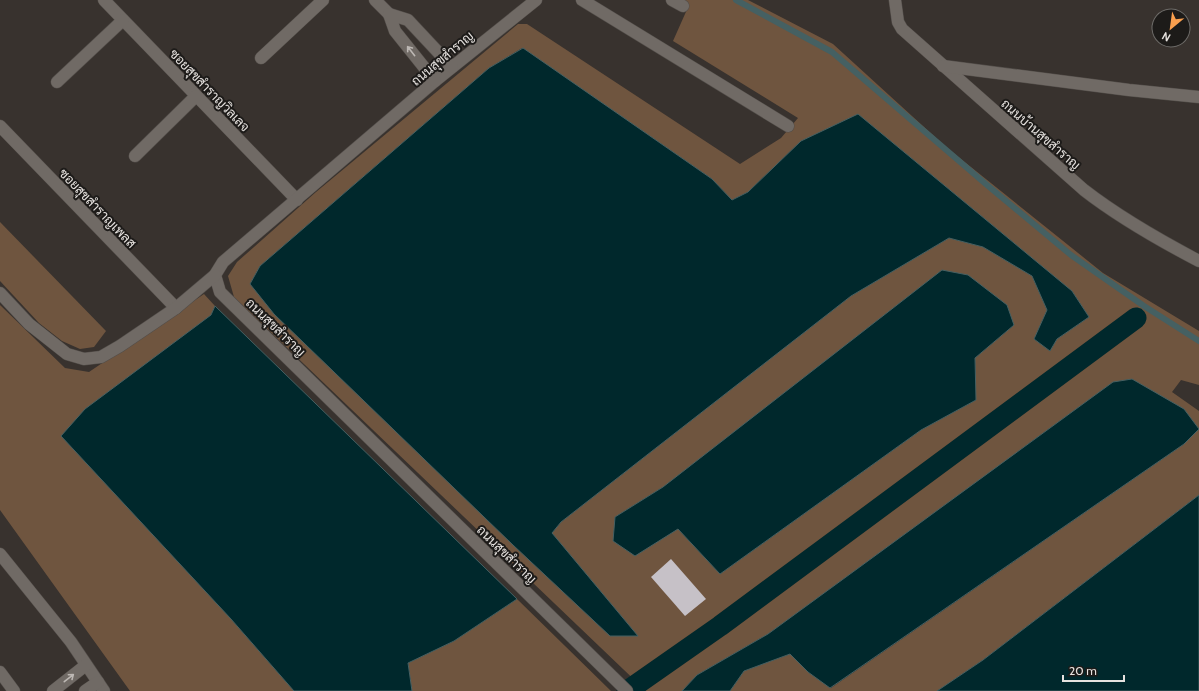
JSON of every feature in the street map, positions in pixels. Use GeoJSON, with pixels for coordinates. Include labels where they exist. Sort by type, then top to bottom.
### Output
{"type":"FeatureCollection","features":[{"type":"Feature","properties":{"kind":"street","name":"ซอยสุขสำราญวิลเลจ"},"geometry":{"type":"LineString","coordinates":[[104,0],[297,200]]}},
{"type":"Feature","properties":{"kind":"street"},"geometry":{"type":"LineString","coordinates":[[261,58],[323,0]]}},
{"type":"Feature","properties":{"kind":"street"},"geometry":{"type":"LineString","coordinates":[[375,0],[389,14],[395,31],[435,81]]}},
{"type":"Feature","properties":{"kind":"street","name":"ถนนสุขสำราญ"},"geometry":{"type":"LineString","coordinates":[[536,0],[435,81],[223,262],[215,275],[220,292],[627,691]]}},
{"type":"Feature","properties":{"kind":"street"},"geometry":{"type":"LineString","coordinates":[[582,0],[788,126]]}},
{"type":"Feature","properties":{"kind":"street"},"geometry":{"type":"LineString","coordinates":[[672,0],[683,6]]}},
{"type":"Feature","properties":{"kind":"street","name":"ถนนบ้านสุขสำราญ"},"geometry":{"type":"LineString","coordinates":[[895,0],[898,22],[902,29],[1084,190],[1110,210],[1155,238],[1199,261]]}},
{"type":"Feature","properties":{"kind":"street"},"geometry":{"type":"LineString","coordinates":[[389,14],[408,20],[452,67]]}},
{"type":"Feature","properties":{"kind":"street"},"geometry":{"type":"LineString","coordinates":[[58,82],[123,20]]}},
{"type":"Feature","properties":{"kind":"street"},"geometry":{"type":"LineString","coordinates":[[943,66],[1199,98]]}},
{"type":"Feature","properties":{"kind":"street"},"geometry":{"type":"LineString","coordinates":[[135,156],[196,96]]}},
{"type":"Feature","properties":{"kind":"street","name":"ซอยสุขสำราญเพลส"},"geometry":{"type":"LineString","coordinates":[[0,126],[176,308]]}},
{"type":"Feature","properties":{"kind":"street"},"geometry":{"type":"LineString","coordinates":[[0,293],[29,324],[67,354],[84,359],[101,357],[120,346],[176,308],[215,275]]}},
{"type":"Feature","properties":{"kind":"street"},"geometry":{"type":"LineString","coordinates":[[0,554],[71,642],[101,686],[85,691]]}},
{"type":"Feature","properties":{"kind":"street"},"geometry":{"type":"LineString","coordinates":[[53,691],[86,665]]}},
{"type":"Feature","properties":{"kind":"street"},"geometry":{"type":"LineString","coordinates":[[0,672],[14,691]]}},
{"type":"Feature","properties":{"kind":"shaded area"},"geometry":{"type":"Polygon","coordinates":[[[681,0],[748,0],[833,44],[946,147],[1103,273],[1199,331],[1199,385],[1181,380],[1172,392],[1199,411],[1199,495],[983,660],[937,691],[730,691],[744,671],[790,654],[808,672],[831,688],[1184,444],[1198,429],[768,634],[697,675],[682,691],[646,691],[234,297],[228,276],[237,262],[316,192],[518,24],[527,24],[740,164],[781,138],[798,118],[673,41],[689,5],[681,0]],[[522,48],[489,68],[260,266],[250,284],[552,533],[561,522],[851,296],[949,238],[983,247],[1032,276],[1047,310],[1034,339],[1050,351],[1057,339],[1089,317],[1072,291],[801,141],[748,192],[732,200],[712,179],[522,48]],[[1014,325],[663,487],[615,517],[678,529],[720,574],[921,430],[976,400],[975,358],[1014,325]]]}},
{"type":"Feature","properties":{"kind":"shaded area"},"geometry":{"type":"Polygon","coordinates":[[[0,222],[106,331],[94,347],[80,349],[62,341],[39,323],[0,281],[0,222]]]}},
{"type":"Feature","properties":{"kind":"shaded area"},"geometry":{"type":"Polygon","coordinates":[[[204,294],[215,306],[211,315],[231,619],[294,691],[130,691],[0,510],[0,305],[65,368],[89,372],[204,294]]]}},
{"type":"Feature","properties":{"kind":"shaded area"},"geometry":{"type":"Polygon","coordinates":[[[517,599],[611,691],[412,691],[408,663],[454,641],[517,599]]]}},
{"type":"Feature","properties":{"kind":"water"},"geometry":{"type":"Polygon","coordinates":[[[523,48],[712,179],[732,200],[748,192],[801,141],[858,114],[1072,291],[1089,317],[1057,339],[1050,351],[1034,339],[1047,310],[1032,276],[983,247],[949,238],[851,296],[561,522],[552,533],[638,636],[610,636],[513,545],[274,314],[250,284],[260,266],[489,68],[523,48]]]}},
{"type":"Feature","properties":{"kind":"water"},"geometry":{"type":"Polygon","coordinates":[[[942,270],[968,275],[1007,305],[1014,325],[975,358],[976,400],[921,430],[720,574],[678,529],[635,556],[613,541],[615,517],[663,487],[942,270]]]}},
{"type":"Feature","properties":{"kind":"water"},"geometry":{"type":"Polygon","coordinates":[[[215,306],[517,599],[454,641],[408,663],[412,691],[294,691],[231,619],[61,436],[85,409],[211,315],[215,306]]]}},
{"type":"Feature","properties":{"kind":"water"},"geometry":{"type":"Polygon","coordinates":[[[1132,379],[1184,409],[1199,429],[1184,444],[830,688],[808,672],[790,654],[744,671],[730,691],[682,691],[697,675],[768,634],[1113,382],[1132,379]]]}},
{"type":"Feature","properties":{"kind":"water"},"geometry":{"type":"Polygon","coordinates":[[[1199,495],[1199,691],[937,691],[983,660],[1199,495]]]}},
{"type":"Feature","properties":{"kind":"building"},"geometry":{"type":"Polygon","coordinates":[[[671,559],[706,599],[685,616],[651,577],[671,559]]]}},
{"type":"Feature","properties":{"kind":"waterway"},"geometry":{"type":"LineString","coordinates":[[736,0],[832,52],[1071,255],[1144,306],[1199,341]]}},
{"type":"Feature","properties":{"kind":"waterway"},"geometry":{"type":"LineString","coordinates":[[627,691],[720,626],[1136,318]]}}]}
